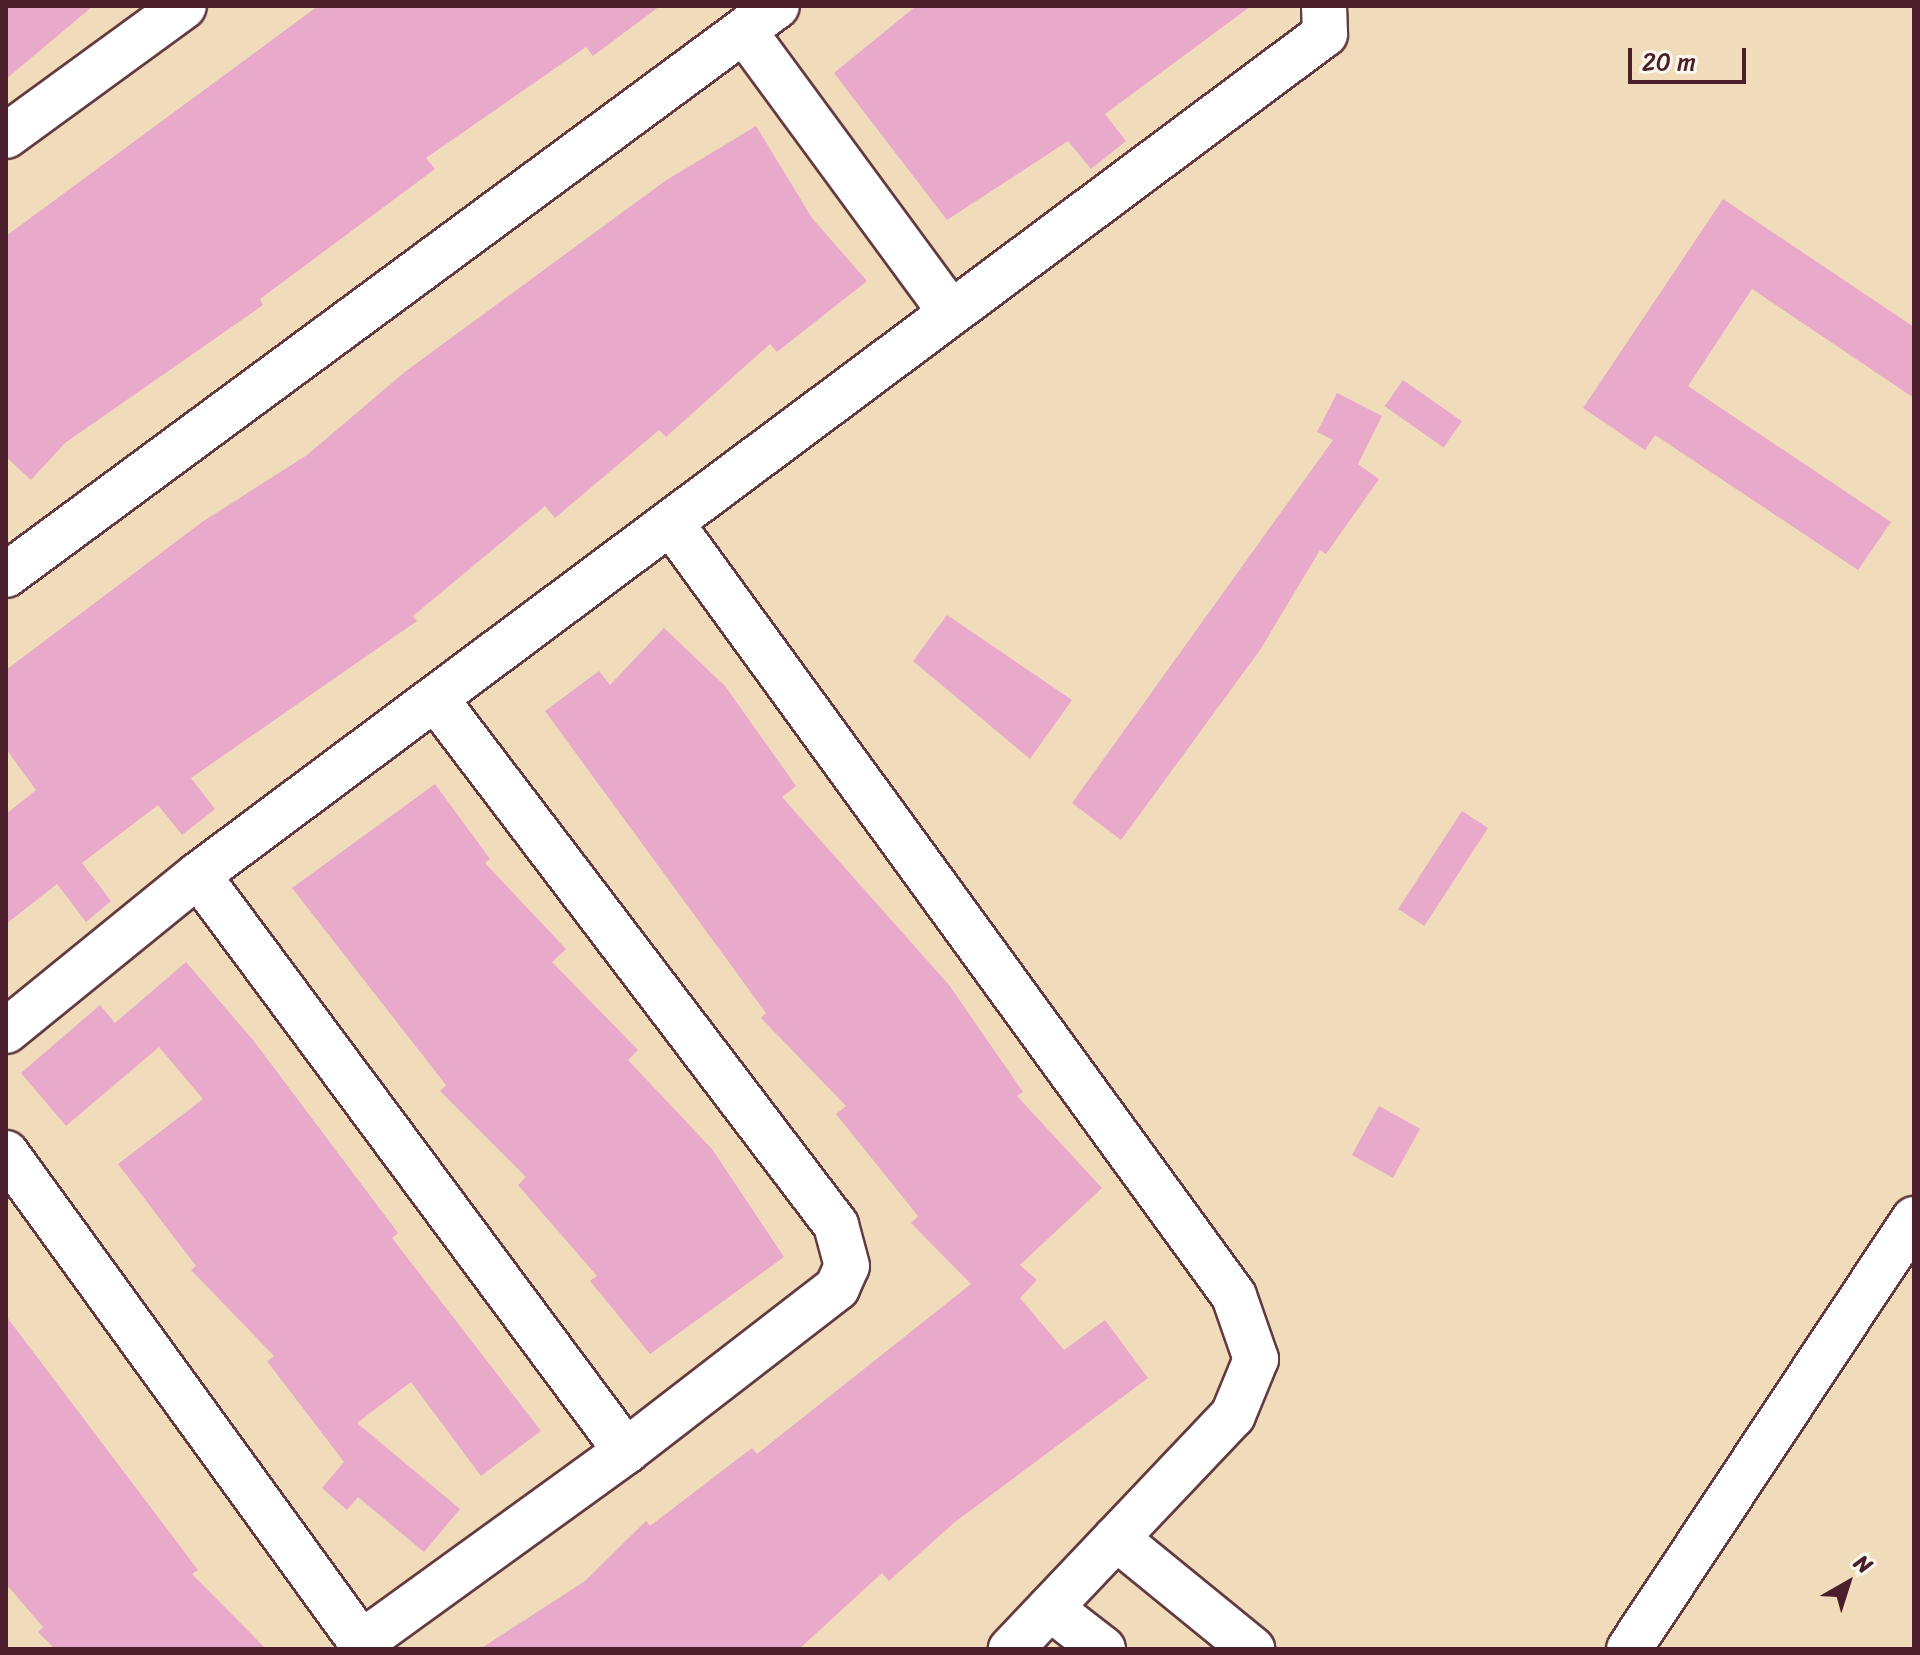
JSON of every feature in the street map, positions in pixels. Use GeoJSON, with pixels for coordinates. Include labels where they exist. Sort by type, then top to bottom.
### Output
{"type":"FeatureCollection","features":[{"type":"Feature","properties":{"kind":"street"},"geometry":{"type":"LineString","coordinates":[[6,136],[184,6]]}},
{"type":"Feature","properties":{"kind":"street"},"geometry":{"type":"LineString","coordinates":[[6,1031],[198,875],[671,523],[949,310],[1325,34],[1324,6]]}},
{"type":"Feature","properties":{"kind":"street"},"geometry":{"type":"LineString","coordinates":[[6,575],[760,19],[949,310]]}},
{"type":"Feature","properties":{"kind":"street"},"geometry":{"type":"LineString","coordinates":[[671,523],[1234,1296],[1256,1359],[1233,1415],[1011,1649]]}},
{"type":"Feature","properties":{"kind":"street"},"geometry":{"type":"LineString","coordinates":[[6,1153],[363,1646],[626,1451],[837,1288],[847,1245],[435,698]]}},
{"type":"Feature","properties":{"kind":"street"},"geometry":{"type":"LineString","coordinates":[[198,875],[626,1451]]}},
{"type":"Feature","properties":{"kind":"street"},"geometry":{"type":"LineString","coordinates":[[1629,1649],[1914,1219]]}},
{"type":"Feature","properties":{"kind":"street"},"geometry":{"type":"LineString","coordinates":[[1116,1538],[1252,1649]]}},
{"type":"Feature","properties":{"kind":"street"},"geometry":{"type":"LineString","coordinates":[[1050,1608],[1103,1649]]}},
{"type":"Feature","properties":{"kind":"building"},"geometry":{"type":"Polygon","coordinates":[[[6,6],[93,6],[6,79],[6,6]]]}},
{"type":"Feature","properties":{"kind":"building"},"geometry":{"type":"Polygon","coordinates":[[[318,6],[660,6],[593,56],[586,47],[426,158],[435,169],[260,299],[263,305],[65,443],[31,480],[6,457],[6,236],[318,6]]]}},
{"type":"Feature","properties":{"kind":"building"},"geometry":{"type":"Polygon","coordinates":[[[916,6],[1251,6],[1105,114],[1126,141],[1091,169],[1068,141],[947,220],[834,73],[916,6]]]}},
{"type":"Feature","properties":{"kind":"building"},"geometry":{"type":"Polygon","coordinates":[[[756,126],[812,218],[867,281],[777,352],[770,344],[666,437],[659,430],[555,518],[545,506],[413,616],[417,621],[191,778],[215,809],[182,835],[158,805],[82,863],[111,901],[86,922],[57,884],[6,924],[6,814],[36,790],[6,749],[6,670],[202,522],[307,455],[406,371],[665,181],[756,126]]]}},
{"type":"Feature","properties":{"kind":"building"},"geometry":{"type":"Polygon","coordinates":[[[1723,199],[1914,327],[1914,398],[1752,289],[1688,386],[1891,522],[1858,570],[1655,435],[1645,450],[1583,408],[1723,199]]]}},
{"type":"Feature","properties":{"kind":"building"},"geometry":{"type":"Polygon","coordinates":[[[1403,380],[1462,421],[1444,448],[1385,406],[1403,380]]]}},
{"type":"Feature","properties":{"kind":"building"},"geometry":{"type":"Polygon","coordinates":[[[1337,393],[1382,416],[1358,464],[1379,479],[1326,554],[1320,550],[1260,650],[1121,840],[1072,803],[1333,440],[1317,432],[1337,393]]]}},
{"type":"Feature","properties":{"kind":"building"},"geometry":{"type":"Polygon","coordinates":[[[947,615],[1072,700],[1030,759],[913,661],[947,615]]]}},
{"type":"Feature","properties":{"kind":"building"},"geometry":{"type":"Polygon","coordinates":[[[664,628],[725,686],[796,786],[782,797],[949,985],[1023,1092],[1017,1096],[1102,1188],[1020,1265],[1037,1280],[1020,1298],[1064,1350],[1105,1320],[1148,1378],[955,1522],[889,1581],[882,1573],[799,1649],[480,1649],[585,1581],[646,1521],[650,1526],[752,1448],[757,1454],[971,1284],[911,1223],[918,1216],[836,1114],[846,1106],[761,1018],[766,1013],[545,711],[599,671],[610,685],[664,628]]]}},
{"type":"Feature","properties":{"kind":"building"},"geometry":{"type":"Polygon","coordinates":[[[435,784],[490,859],[485,863],[566,949],[552,962],[638,1050],[628,1060],[712,1149],[784,1257],[650,1354],[590,1281],[597,1276],[518,1185],[526,1177],[440,1091],[446,1085],[292,888],[435,784]]]}},
{"type":"Feature","properties":{"kind":"building"},"geometry":{"type":"Polygon","coordinates":[[[1462,811],[1488,828],[1424,926],[1398,909],[1462,811]]]}},
{"type":"Feature","properties":{"kind":"building"},"geometry":{"type":"Polygon","coordinates":[[[186,962],[253,1040],[398,1233],[392,1238],[541,1431],[481,1476],[411,1382],[357,1423],[460,1509],[424,1552],[358,1497],[347,1510],[322,1488],[344,1462],[267,1361],[274,1356],[191,1270],[196,1266],[118,1164],[203,1099],[159,1047],[66,1126],[21,1073],[100,1005],[115,1023],[186,962]]]}},
{"type":"Feature","properties":{"kind":"building"},"geometry":{"type":"Polygon","coordinates":[[[1379,1106],[1420,1129],[1393,1178],[1352,1155],[1379,1106]]]}},
{"type":"Feature","properties":{"kind":"building"},"geometry":{"type":"Polygon","coordinates":[[[6,1316],[198,1570],[192,1574],[266,1649],[55,1649],[38,1632],[43,1627],[6,1584],[6,1316]]]}}]}
